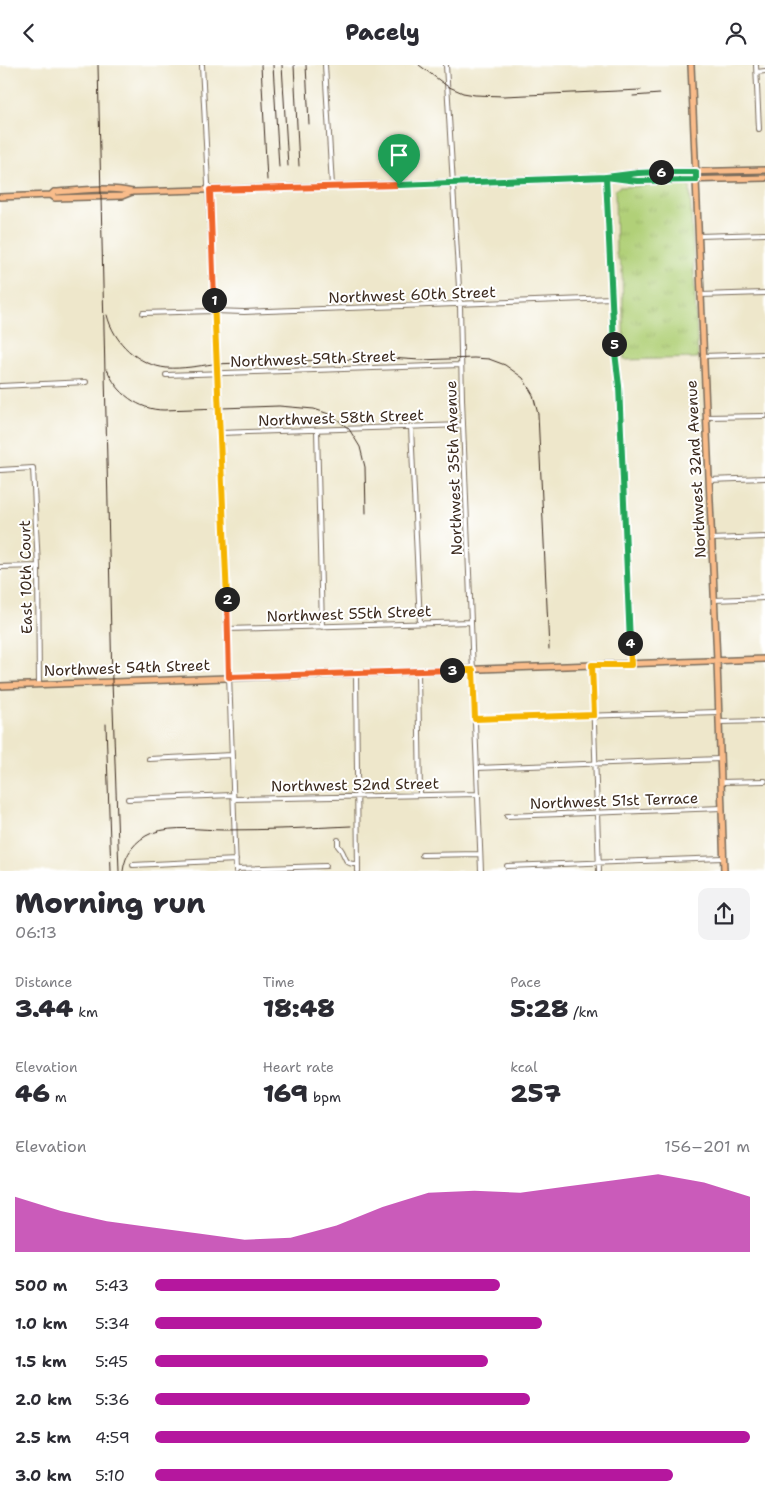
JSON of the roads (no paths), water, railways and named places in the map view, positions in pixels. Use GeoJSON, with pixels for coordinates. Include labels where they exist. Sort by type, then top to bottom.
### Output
{"type":"FeatureCollection","features":[{"type":"Feature","properties":{"kind":"main road","name":"Northwest 32nd Avenue"},"geometry":{"type":"LineString","coordinates":[[691,65],[717,661],[724,871]]}},
{"type":"Feature","properties":{"kind":"main road"},"geometry":{"type":"LineString","coordinates":[[0,197],[51,195],[54,198],[101,193],[122,195],[132,192],[453,183],[606,177],[638,173],[765,170]]}},
{"type":"Feature","properties":{"kind":"main road"},"geometry":{"type":"LineString","coordinates":[[606,177],[637,181],[765,178]]}},
{"type":"Feature","properties":{"kind":"main road","name":"Northwest 54th Street"},"geometry":{"type":"LineString","coordinates":[[0,686],[765,659]]}},
{"type":"Feature","properties":{"kind":"street"},"geometry":{"type":"LineString","coordinates":[[202,65],[210,190],[218,373],[236,870],[326,866]]}},
{"type":"Feature","properties":{"kind":"street"},"geometry":{"type":"LineString","coordinates":[[325,65],[332,187]]}},
{"type":"Feature","properties":{"kind":"street","name":"Northwest 35th Avenue"},"geometry":{"type":"LineString","coordinates":[[446,65],[460,305],[481,871]]}},
{"type":"Feature","properties":{"kind":"street"},"geometry":{"type":"LineString","coordinates":[[756,65],[759,129]]}},
{"type":"Feature","properties":{"kind":"street"},"geometry":{"type":"LineString","coordinates":[[757,72],[765,71]]}},
{"type":"Feature","properties":{"kind":"street"},"geometry":{"type":"LineString","coordinates":[[759,111],[765,111]]}},
{"type":"Feature","properties":{"kind":"street"},"geometry":{"type":"LineString","coordinates":[[606,177],[614,346],[619,386],[631,665]]}},
{"type":"Feature","properties":{"kind":"street"},"geometry":{"type":"LineString","coordinates":[[699,236],[765,234]]}},
{"type":"Feature","properties":{"kind":"street"},"geometry":{"type":"LineString","coordinates":[[700,295],[765,293]]}},
{"type":"Feature","properties":{"kind":"street","name":"Northwest 60th Street"},"geometry":{"type":"LineString","coordinates":[[143,313],[244,312],[612,298]]}},
{"type":"Feature","properties":{"kind":"street"},"geometry":{"type":"LineString","coordinates":[[703,356],[765,354]]}},
{"type":"Feature","properties":{"kind":"street","name":"Northwest 59th Street"},"geometry":{"type":"LineString","coordinates":[[166,375],[461,365]]}},
{"type":"Feature","properties":{"kind":"street"},"geometry":{"type":"LineString","coordinates":[[0,386],[86,383]]}},
{"type":"Feature","properties":{"kind":"street"},"geometry":{"type":"LineString","coordinates":[[706,417],[765,415]]}},
{"type":"Feature","properties":{"kind":"street","name":"Northwest 58th Street"},"geometry":{"type":"LineString","coordinates":[[220,433],[463,425]]}},
{"type":"Feature","properties":{"kind":"street"},"geometry":{"type":"LineString","coordinates":[[410,427],[420,623]]}},
{"type":"Feature","properties":{"kind":"street"},"geometry":{"type":"LineString","coordinates":[[317,430],[322,627]]}},
{"type":"Feature","properties":{"kind":"street","name":"East 10th Court"},"geometry":{"type":"LineString","coordinates":[[0,470],[33,468],[38,566],[39,684]]}},
{"type":"Feature","properties":{"kind":"street"},"geometry":{"type":"LineString","coordinates":[[709,480],[765,478]]}},
{"type":"Feature","properties":{"kind":"street"},"geometry":{"type":"LineString","coordinates":[[711,539],[765,537]]}},
{"type":"Feature","properties":{"kind":"street"},"geometry":{"type":"LineString","coordinates":[[0,567],[38,566]]}},
{"type":"Feature","properties":{"kind":"street"},"geometry":{"type":"LineString","coordinates":[[714,600],[765,598]]}},
{"type":"Feature","properties":{"kind":"street","name":"Northwest 55th Street"},"geometry":{"type":"LineString","coordinates":[[228,629],[471,622]]}},
{"type":"Feature","properties":{"kind":"street"},"geometry":{"type":"LineString","coordinates":[[592,665],[598,871]]}},
{"type":"Feature","properties":{"kind":"street"},"geometry":{"type":"LineString","coordinates":[[418,671],[420,795]]}},
{"type":"Feature","properties":{"kind":"street"},"geometry":{"type":"LineString","coordinates":[[356,673],[358,871]]}},
{"type":"Feature","properties":{"kind":"street"},"geometry":{"type":"LineString","coordinates":[[475,719],[718,712]]}},
{"type":"Feature","properties":{"kind":"street"},"geometry":{"type":"LineString","coordinates":[[719,722],[765,721]]}},
{"type":"Feature","properties":{"kind":"street"},"geometry":{"type":"LineString","coordinates":[[149,759],[232,755]]}},
{"type":"Feature","properties":{"kind":"street"},"geometry":{"type":"LineString","coordinates":[[477,768],[720,759]]}},
{"type":"Feature","properties":{"kind":"street"},"geometry":{"type":"LineString","coordinates":[[721,782],[765,781]]}},
{"type":"Feature","properties":{"kind":"street","name":"Northwest 52nd Street"},"geometry":{"type":"LineString","coordinates":[[128,799],[478,794]]}},
{"type":"Feature","properties":{"kind":"street","name":"Northwest 51st Terrace"},"geometry":{"type":"LineString","coordinates":[[507,816],[722,809]]}},
{"type":"Feature","properties":{"kind":"street"},"geometry":{"type":"LineString","coordinates":[[338,841],[338,846],[343,851],[345,860],[358,864]]}},
{"type":"Feature","properties":{"kind":"street"},"geometry":{"type":"LineString","coordinates":[[422,855],[480,854]]}},
{"type":"Feature","properties":{"kind":"street"},"geometry":{"type":"LineString","coordinates":[[507,866],[723,858]]}},
{"type":"Feature","properties":{"kind":"street"},"geometry":{"type":"LineString","coordinates":[[133,865],[236,860]]}},
{"type":"Feature","properties":{"kind":"railway"},"geometry":{"type":"LineString","coordinates":[[98,65],[112,681],[119,871]]}},
{"type":"Feature","properties":{"kind":"railway"},"geometry":{"type":"LineString","coordinates":[[261,65],[267,180]]}},
{"type":"Feature","properties":{"kind":"railway"},"geometry":{"type":"LineString","coordinates":[[273,65],[279,167]]}},
{"type":"Feature","properties":{"kind":"railway"},"geometry":{"type":"LineString","coordinates":[[282,65],[288,166]]}},
{"type":"Feature","properties":{"kind":"railway"},"geometry":{"type":"LineString","coordinates":[[294,65],[299,166]]}},
{"type":"Feature","properties":{"kind":"railway"},"geometry":{"type":"LineString","coordinates":[[306,65],[309,124]]}},
{"type":"Feature","properties":{"kind":"railway"},"geometry":{"type":"LineString","coordinates":[[419,65],[447,86],[463,93],[475,95],[504,96],[641,90]]}},
{"type":"Feature","properties":{"kind":"railway"},"geometry":{"type":"LineString","coordinates":[[633,96],[660,94]]}},
{"type":"Feature","properties":{"kind":"railway"},"geometry":{"type":"LineString","coordinates":[[107,315],[115,335],[129,351],[146,362],[167,368],[213,364],[389,358],[420,360],[474,358],[489,359],[505,365],[523,378],[533,395],[538,414],[549,649]]}},
{"type":"Feature","properties":{"kind":"railway"},"geometry":{"type":"LineString","coordinates":[[107,369],[122,393],[137,403],[155,409],[279,406],[314,409],[332,415],[349,429],[360,447],[365,467],[366,513]]}},
{"type":"Feature","properties":{"kind":"railway"},"geometry":{"type":"LineString","coordinates":[[106,724],[111,871]]}},
{"type":"Feature","properties":{"kind":"railway"},"geometry":{"type":"LineString","coordinates":[[123,871],[129,853],[141,839],[152,833],[169,829],[240,830],[351,826]]}}]}
